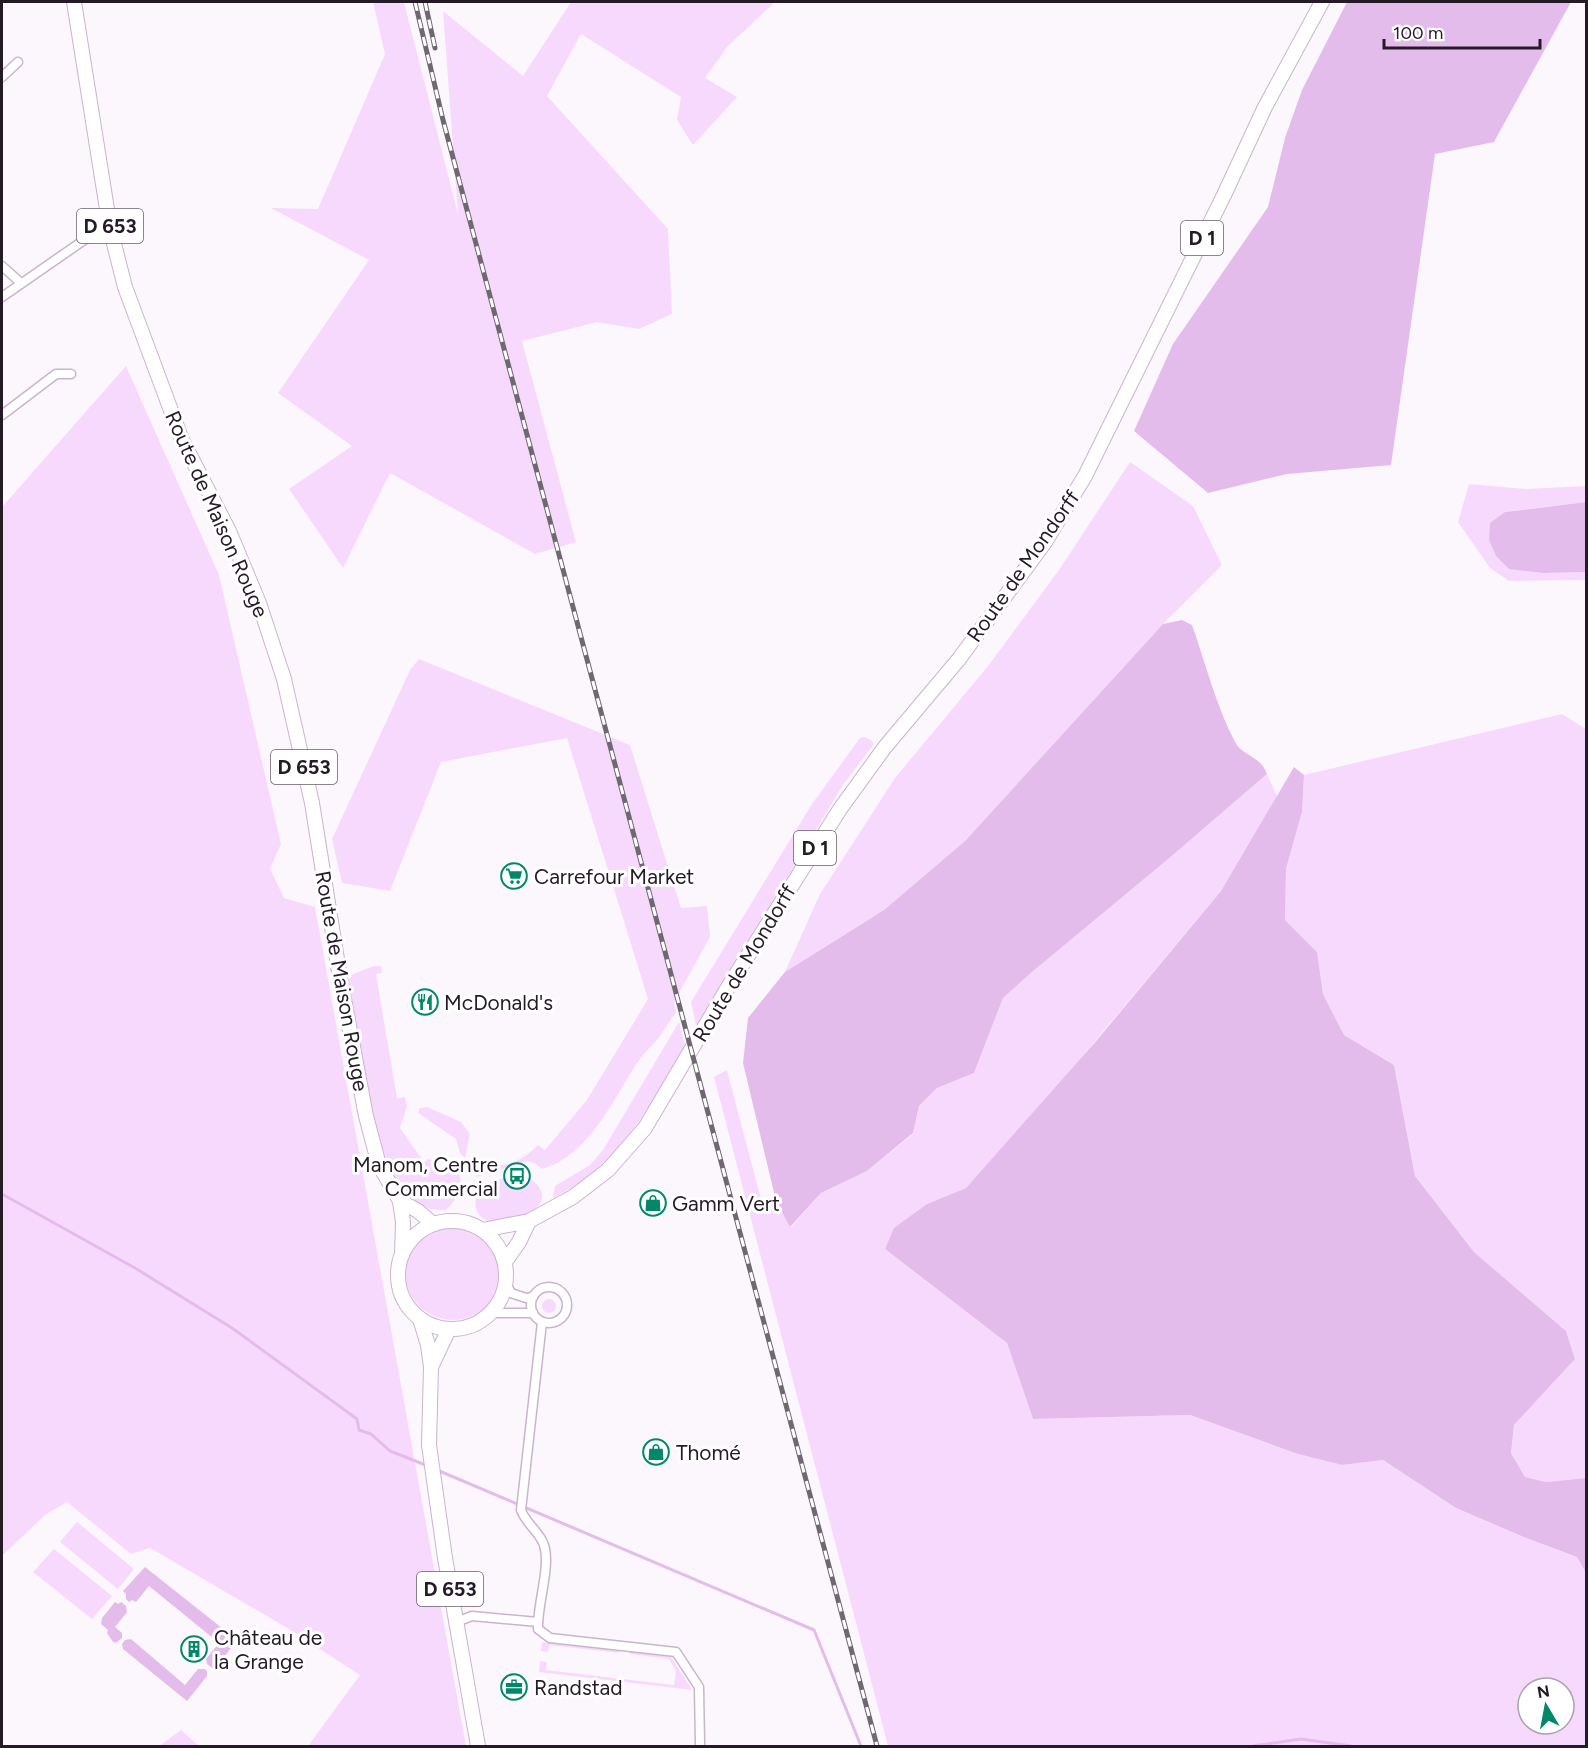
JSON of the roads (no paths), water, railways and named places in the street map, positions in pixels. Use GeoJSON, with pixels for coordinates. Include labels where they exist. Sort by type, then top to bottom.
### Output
{"type":"FeatureCollection","features":[{"type":"Feature","properties":{"kind":"main road","name":"Route de Maison Rouge"},"geometry":{"type":"LineString","coordinates":[[74,2],[110,228],[125,287],[182,440],[229,531],[255,594],[284,679],[312,803],[338,967],[366,1116],[379,1166],[400,1201]]}},
{"type":"Feature","properties":{"kind":"main road","name":"Route de Mondorff"},"geometry":{"type":"LineString","coordinates":[[528,1221],[573,1197],[608,1170],[645,1128],[793,881],[840,809],[885,747],[958,659],[1045,542],[1085,476],[1265,107],[1322,2]]}},
{"type":"Feature","properties":{"kind":"main road"},"geometry":{"type":"LineString","coordinates":[[400,1201],[418,1211],[434,1224]]}},
{"type":"Feature","properties":{"kind":"main road"},"geometry":{"type":"LineString","coordinates":[[400,1201],[403,1222],[402,1255],[399,1266],[400,1290],[411,1311],[420,1319],[439,1328],[449,1329],[472,1326],[491,1313],[501,1300],[506,1284],[505,1262],[493,1239],[483,1230],[460,1221],[434,1224],[415,1237],[402,1255]]}},
{"type":"Feature","properties":{"kind":"main road"},"geometry":{"type":"LineString","coordinates":[[505,1262],[519,1242],[528,1221]]}},
{"type":"Feature","properties":{"kind":"main road","name":"D 1"},"geometry":{"type":"LineString","coordinates":[[483,1230],[528,1221]]}},
{"type":"Feature","properties":{"kind":"main road"},"geometry":{"type":"LineString","coordinates":[[420,1319],[428,1345],[431,1367]]}},
{"type":"Feature","properties":{"kind":"main road"},"geometry":{"type":"LineString","coordinates":[[431,1367],[449,1329]]}},
{"type":"Feature","properties":{"kind":"main road","name":"D 653"},"geometry":{"type":"LineString","coordinates":[[431,1367],[429,1445],[436,1501],[478,1746]]}},
{"type":"Feature","properties":{"kind":"street"},"geometry":{"type":"LineString","coordinates":[[2,76],[18,62]]}},
{"type":"Feature","properties":{"kind":"street"},"geometry":{"type":"LineString","coordinates":[[2,297],[87,238],[110,228]]}},
{"type":"Feature","properties":{"kind":"street"},"geometry":{"type":"LineString","coordinates":[[2,266],[21,283]]}},
{"type":"Feature","properties":{"kind":"street"},"geometry":{"type":"LineString","coordinates":[[2,415],[56,374],[70,375]]}},
{"type":"Feature","properties":{"kind":"street"},"geometry":{"type":"LineString","coordinates":[[506,1284],[511,1293],[526,1298],[533,1297],[541,1290],[551,1287],[561,1292],[567,1301],[566,1311],[561,1319],[552,1323],[542,1322],[531,1308],[533,1297]]}},
{"type":"Feature","properties":{"kind":"street"},"geometry":{"type":"LineString","coordinates":[[491,1313],[533,1313]]}},
{"type":"Feature","properties":{"kind":"street"},"geometry":{"type":"LineString","coordinates":[[539,1626],[547,1556],[543,1542],[525,1521],[521,1510],[542,1322]]}},
{"type":"Feature","properties":{"kind":"street"},"geometry":{"type":"LineString","coordinates":[[456,1622],[472,1616],[539,1626],[550,1638],[676,1652],[699,1687],[700,1744]]}},
{"type":"Feature","properties":{"kind":"waterway"},"geometry":{"type":"LineString","coordinates":[[2,1194],[135,1268],[232,1328],[357,1419],[359,1430],[371,1434],[390,1451],[428,1466]]}},
{"type":"Feature","properties":{"kind":"waterway"},"geometry":{"type":"LineString","coordinates":[[437,1470],[814,1630],[861,1746]]}},
{"type":"Feature","properties":{"kind":"waterway"},"geometry":{"type":"LineString","coordinates":[[1253,1746],[1301,1739],[1351,1746]]}},
{"type":"Feature","properties":{"kind":"railway"},"geometry":{"type":"LineString","coordinates":[[415,2],[443,120],[877,1746]]}},
{"type":"Feature","properties":{"kind":"railway"},"geometry":{"type":"LineString","coordinates":[[425,2],[435,48]]}},
{"type":"Feature","properties":{"kind":"place","name":"Carrefour Market"},"geometry":{"type":"Point","coordinates":[514,876]}},
{"type":"Feature","properties":{"kind":"place","name":"McDonald's"},"geometry":{"type":"Point","coordinates":[425,1002]}},
{"type":"Feature","properties":{"kind":"place","name":"Manom, Centre Commercial"},"geometry":{"type":"Point","coordinates":[517,1176]}},
{"type":"Feature","properties":{"kind":"place","name":"Gamm Vert"},"geometry":{"type":"Point","coordinates":[653,1203]}},
{"type":"Feature","properties":{"kind":"place","name":"Thomé"},"geometry":{"type":"Point","coordinates":[656,1452]}},
{"type":"Feature","properties":{"kind":"place","name":"Château de la Grange"},"geometry":{"type":"Point","coordinates":[194,1649]}},
{"type":"Feature","properties":{"kind":"place","name":"Randstad"},"geometry":{"type":"Point","coordinates":[514,1687]}}]}
